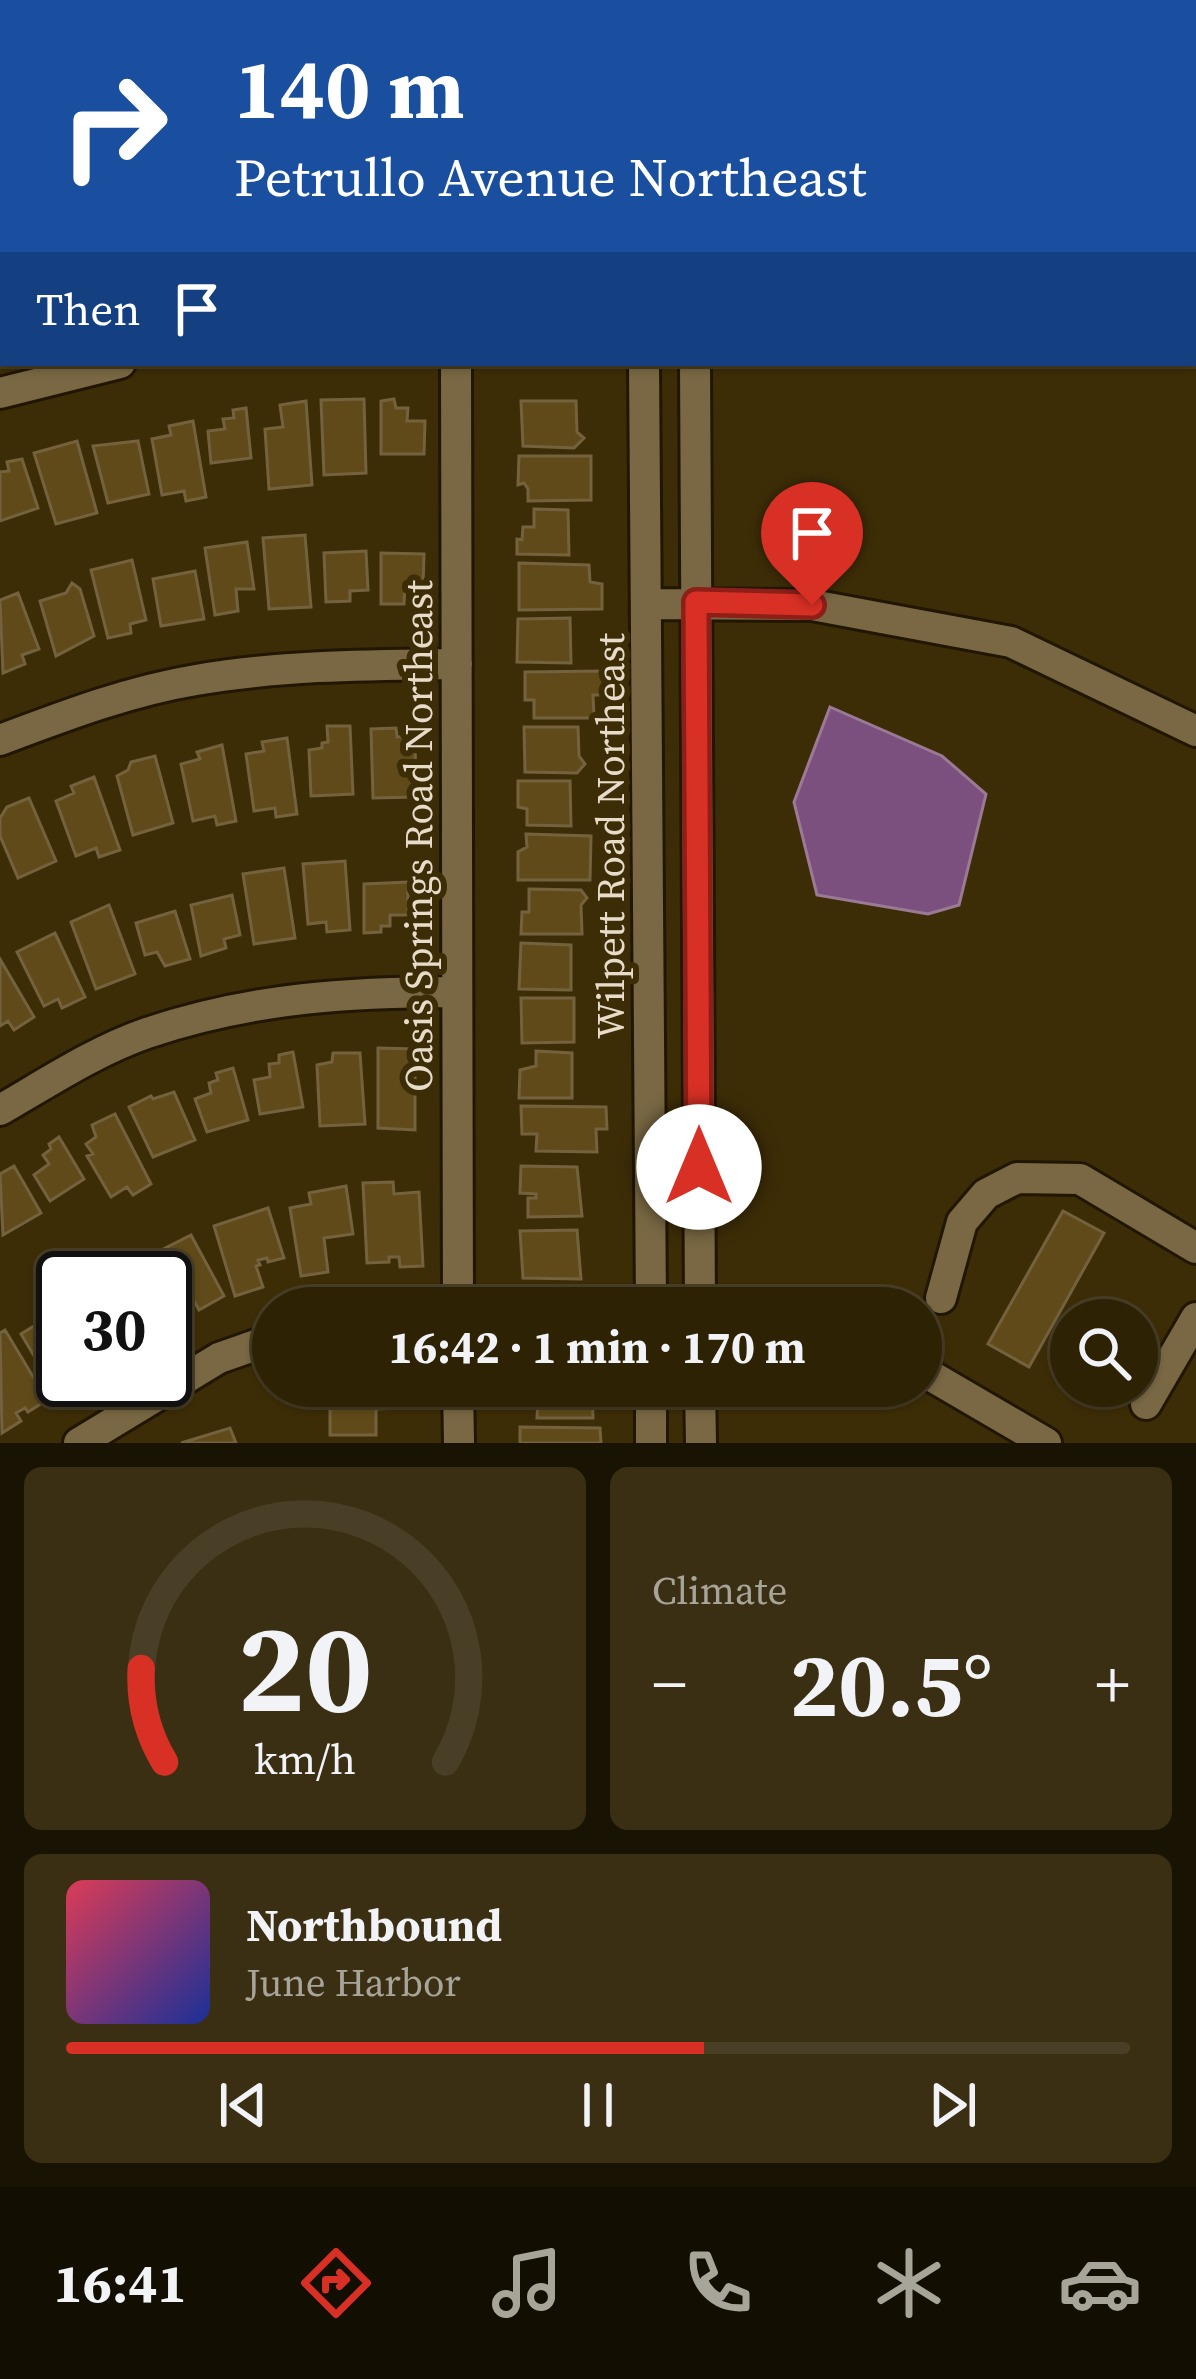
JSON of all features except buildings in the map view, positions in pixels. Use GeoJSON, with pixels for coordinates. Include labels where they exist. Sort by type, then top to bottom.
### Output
{"type":"FeatureCollection","features":[{"type":"Feature","properties":{"kind":"street"},"geometry":{"type":"LineString","coordinates":[[0,392],[108,366]]}},
{"type":"Feature","properties":{"kind":"street","name":"Oasis Springs Road Northeast"},"geometry":{"type":"LineString","coordinates":[[456,366],[458,1287]]}},
{"type":"Feature","properties":{"kind":"street","name":"Wilpett Road Northeast"},"geometry":{"type":"LineString","coordinates":[[644,366],[651,1287]]}},
{"type":"Feature","properties":{"kind":"street"},"geometry":{"type":"LineString","coordinates":[[695,366],[700,1287]]}},
{"type":"Feature","properties":{"kind":"street"},"geometry":{"type":"LineString","coordinates":[[647,604],[812,605],[1011,642],[1196,730]]}},
{"type":"Feature","properties":{"kind":"street"},"geometry":{"type":"LineString","coordinates":[[0,740],[93,706],[194,680],[310,666],[457,664]]}},
{"type":"Feature","properties":{"kind":"street"},"geometry":{"type":"LineString","coordinates":[[0,1110],[67,1071],[146,1034],[240,1009],[343,992],[458,992]]}},
{"type":"Feature","properties":{"kind":"street"},"geometry":{"type":"LineString","coordinates":[[942,1294],[962,1222],[986,1193],[1017,1178],[1080,1179],[1196,1248]]}},
{"type":"Feature","properties":{"kind":"street"},"geometry":{"type":"LineString","coordinates":[[1158,1383],[1196,1318]]}},
{"type":"Feature","properties":{"kind":"street"},"geometry":{"type":"LineString","coordinates":[[79,1443],[219,1358],[252,1346]]}},
{"type":"Feature","properties":{"kind":"street"},"geometry":{"type":"LineString","coordinates":[[942,1382],[1046,1443]]}},
{"type":"Feature","properties":{"kind":"street"},"geometry":{"type":"LineString","coordinates":[[458,1407],[459,1443]]}},
{"type":"Feature","properties":{"kind":"street"},"geometry":{"type":"LineString","coordinates":[[651,1407],[651,1443]]}},
{"type":"Feature","properties":{"kind":"street"},"geometry":{"type":"LineString","coordinates":[[700,1407],[701,1443]]}},
{"type":"Feature","properties":{"kind":"shaded area"},"geometry":{"type":"Polygon","coordinates":[[[830,707],[942,756],[986,794],[959,905],[928,914],[817,895],[794,802],[830,707]]]}},
{"type":"Feature","properties":{"kind":"route"},"geometry":{"type":"LineString","coordinates":[[699,1167],[696,602],[812,605]]}}]}
